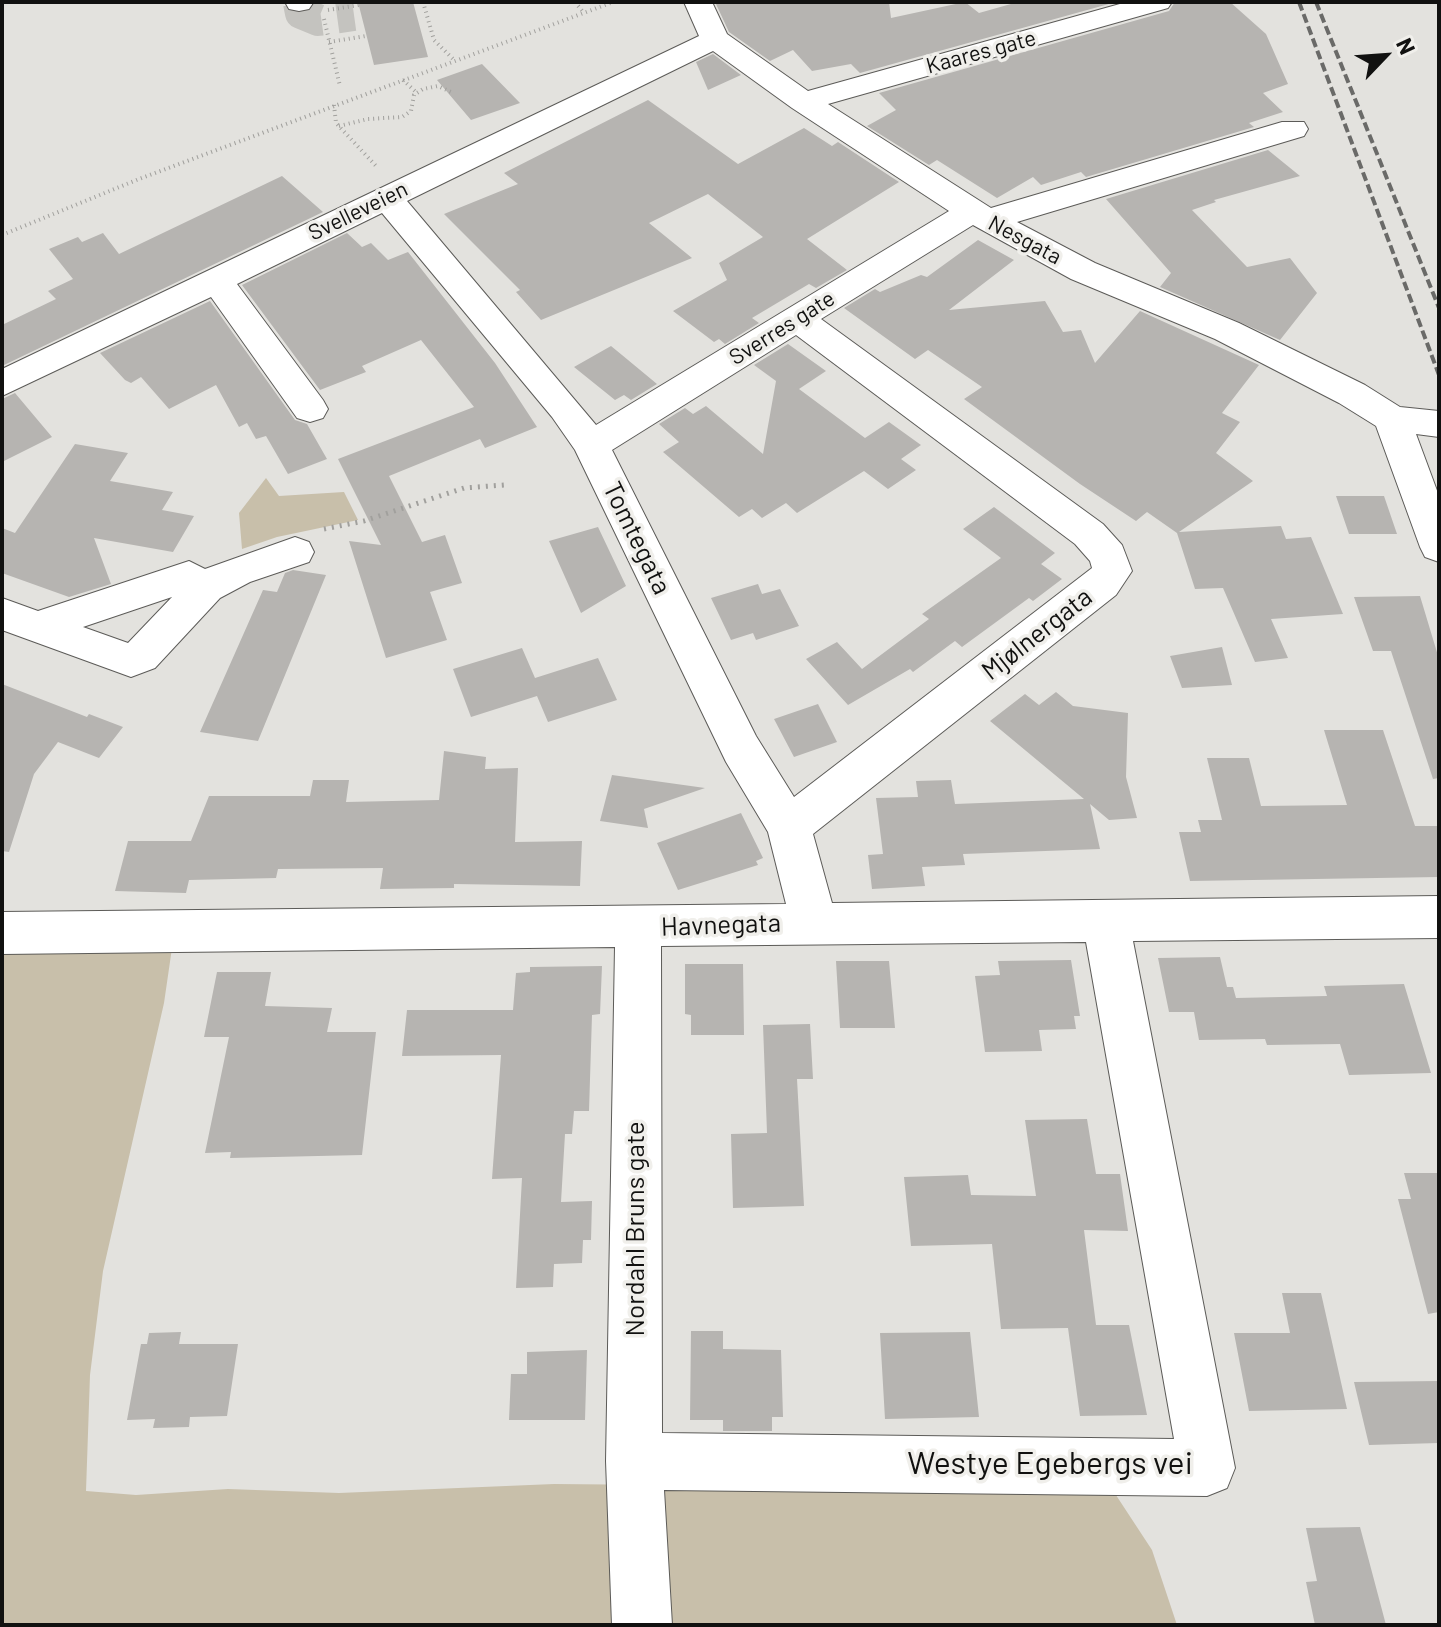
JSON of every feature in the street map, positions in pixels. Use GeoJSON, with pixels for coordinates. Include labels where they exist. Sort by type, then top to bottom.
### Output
{"type":"FeatureCollection","features":[{"type":"Feature","properties":{"kind":"street","name":"Nesgata"},"geometry":{"type":"LineString","coordinates":[[698,2],[715,39],[803,102],[980,215],[1083,271],[1227,331],[1352,394],[1392,419]]}},
{"type":"Feature","properties":{"kind":"street","name":"Kaares gate"},"geometry":{"type":"LineString","coordinates":[[803,102],[1158,2]]}},
{"type":"Feature","properties":{"kind":"street","name":"Svelleveien"},"geometry":{"type":"LineString","coordinates":[[2,384],[715,39]]}},
{"type":"Feature","properties":{"kind":"street","name":"Sverres gate"},"geometry":{"type":"LineString","coordinates":[[591,445],[797,319],[980,215],[1293,129]]}},
{"type":"Feature","properties":{"kind":"street","name":"Tomtegata"},"geometry":{"type":"LineString","coordinates":[[397,192],[591,445],[741,749],[789,827],[814,922]]}},
{"type":"Feature","properties":{"kind":"street"},"geometry":{"type":"LineString","coordinates":[[216,279],[310,409]]}},
{"type":"Feature","properties":{"kind":"street","name":"Mjølnergata"},"geometry":{"type":"LineString","coordinates":[[789,827],[1102,584],[1112,571],[1108,555],[1089,534],[797,319]]}},
{"type":"Feature","properties":{"kind":"street"},"geometry":{"type":"LineString","coordinates":[[1439,424],[1392,419],[1439,547]]}},
{"type":"Feature","properties":{"kind":"street"},"geometry":{"type":"LineString","coordinates":[[21,620],[119,659],[137,659],[206,587],[308,541]]}},
{"type":"Feature","properties":{"kind":"street"},"geometry":{"type":"LineString","coordinates":[[21,620],[189,576]]}},
{"type":"Feature","properties":{"kind":"street","name":"Havnegata"},"geometry":{"type":"LineString","coordinates":[[2,933],[1439,917]]}},
{"type":"Feature","properties":{"kind":"street","name":"Westye Egebergs vei"},"geometry":{"type":"LineString","coordinates":[[634,1461],[1207,1468],[1106,922]]}},
{"type":"Feature","properties":{"kind":"street","name":"Nordahl Bruns gate"},"geometry":{"type":"LineString","coordinates":[[638,928],[634,1461],[642,1625]]}},
{"type":"Feature","properties":{"kind":"path"},"geometry":{"type":"LineString","coordinates":[[423,2],[434,40],[455,61]]}},
{"type":"Feature","properties":{"kind":"path"},"geometry":{"type":"LineString","coordinates":[[575,2],[582,11]]}},
{"type":"Feature","properties":{"kind":"path"},"geometry":{"type":"LineString","coordinates":[[2,235],[334,105],[613,2]]}},
{"type":"Feature","properties":{"kind":"path"},"geometry":{"type":"LineString","coordinates":[[340,86],[322,11],[359,5]]}},
{"type":"Feature","properties":{"kind":"path"},"geometry":{"type":"LineString","coordinates":[[420,28],[431,29]]}},
{"type":"Feature","properties":{"kind":"path"},"geometry":{"type":"LineString","coordinates":[[329,42],[366,36]]}},
{"type":"Feature","properties":{"kind":"path"},"geometry":{"type":"LineString","coordinates":[[403,80],[417,93]]}},
{"type":"Feature","properties":{"kind":"path"},"geometry":{"type":"LineString","coordinates":[[417,93],[438,86],[451,92]]}},
{"type":"Feature","properties":{"kind":"path"},"geometry":{"type":"LineString","coordinates":[[339,126],[368,119],[402,117],[413,108],[417,93]]}},
{"type":"Feature","properties":{"kind":"path"},"geometry":{"type":"LineString","coordinates":[[334,105],[339,126],[397,192]]}},
{"type":"Feature","properties":{"kind":"path"},"geometry":{"type":"LineString","coordinates":[[308,541],[464,488],[504,485]]}},
{"type":"Feature","properties":{"kind":"shaded area"},"geometry":{"type":"Polygon","coordinates":[[[266,478],[279,496],[344,492],[358,520],[277,537],[242,549],[239,513],[266,478]]]}},
{"type":"Feature","properties":{"kind":"shaded area"},"geometry":{"type":"Polygon","coordinates":[[[2,929],[172,948],[164,1003],[103,1271],[90,1375],[86,1491],[136,1495],[228,1489],[339,1493],[554,1484],[1112,1489],[1152,1550],[1177,1625],[2,1625],[2,929]]]}},
{"type":"Feature","properties":{"kind":"building"},"geometry":{"type":"Polygon","coordinates":[[[358,2],[413,2],[428,57],[374,65],[358,2]]]}},
{"type":"Feature","properties":{"kind":"building"},"geometry":{"type":"Polygon","coordinates":[[[889,2],[891,18],[965,2],[979,13],[1018,2],[1116,2],[860,73],[851,64],[812,71],[793,50],[770,61],[729,32],[716,4],[889,2]]]}},
{"type":"Feature","properties":{"kind":"building"},"geometry":{"type":"Polygon","coordinates":[[[1175,2],[1230,2],[1266,34],[1288,84],[1263,93],[1283,112],[1249,123],[1254,127],[1086,177],[1081,172],[1041,185],[1033,177],[997,198],[937,160],[929,165],[867,126],[896,110],[879,93],[1169,11],[1175,2]]]}},
{"type":"Feature","properties":{"kind":"building"},"geometry":{"type":"Polygon","coordinates":[[[713,54],[741,75],[708,90],[696,62],[713,54]]]}},
{"type":"Feature","properties":{"kind":"building"},"geometry":{"type":"Polygon","coordinates":[[[482,64],[520,103],[471,120],[437,80],[482,64]]]}},
{"type":"Feature","properties":{"kind":"building"},"geometry":{"type":"Polygon","coordinates":[[[648,100],[738,164],[804,128],[832,146],[838,142],[899,182],[807,239],[847,270],[816,288],[809,284],[752,318],[759,323],[725,344],[719,339],[714,342],[673,311],[727,280],[719,263],[763,237],[708,194],[649,223],[692,258],[541,320],[516,292],[520,290],[444,214],[518,184],[504,173],[648,100]]]}},
{"type":"Feature","properties":{"kind":"building"},"geometry":{"type":"Polygon","coordinates":[[[1268,150],[1300,176],[1214,200],[1216,202],[1192,210],[1247,267],[1290,258],[1317,293],[1280,340],[1160,287],[1171,273],[1106,199],[1268,150]]]}},
{"type":"Feature","properties":{"kind":"building"},"geometry":{"type":"Polygon","coordinates":[[[282,176],[323,212],[2,366],[2,325],[56,299],[48,291],[73,279],[49,249],[78,237],[82,242],[103,233],[119,254],[282,176]]]}},
{"type":"Feature","properties":{"kind":"building"},"geometry":{"type":"Polygon","coordinates":[[[347,233],[362,247],[371,243],[388,260],[408,252],[495,363],[537,427],[485,448],[480,439],[389,476],[422,542],[445,535],[462,583],[430,592],[447,640],[386,658],[349,541],[381,545],[338,459],[474,407],[421,340],[362,366],[366,372],[320,390],[242,285],[347,233]]]}},
{"type":"Feature","properties":{"kind":"building"},"geometry":{"type":"Polygon","coordinates":[[[978,240],[1014,260],[949,310],[1045,301],[1063,332],[1081,330],[1095,363],[1140,311],[1259,365],[1222,413],[1240,422],[1216,453],[1253,481],[1179,532],[1281,526],[1286,539],[1311,537],[1343,614],[1271,619],[1288,658],[1255,662],[1223,588],[1195,589],[1177,533],[1147,512],[1136,521],[1080,484],[964,399],[982,387],[928,350],[915,359],[844,308],[875,289],[880,292],[921,275],[927,277],[978,240]]]}},
{"type":"Feature","properties":{"kind":"building"},"geometry":{"type":"Polygon","coordinates":[[[210,301],[295,420],[307,424],[327,459],[288,474],[266,436],[256,439],[247,423],[239,427],[216,385],[169,409],[141,377],[131,383],[125,380],[100,353],[210,301]]]}},
{"type":"Feature","properties":{"kind":"building"},"geometry":{"type":"Polygon","coordinates":[[[788,344],[826,371],[799,389],[865,438],[889,422],[921,445],[901,459],[916,470],[888,489],[864,471],[797,513],[786,503],[762,518],[752,509],[739,517],[663,452],[679,442],[659,424],[685,408],[693,414],[706,406],[763,454],[776,381],[754,365],[788,344]]]}},
{"type":"Feature","properties":{"kind":"building"},"geometry":{"type":"Polygon","coordinates":[[[611,346],[657,384],[631,400],[624,395],[615,400],[574,367],[611,346]]]}},
{"type":"Feature","properties":{"kind":"building"},"geometry":{"type":"Polygon","coordinates":[[[15,393],[52,437],[2,462],[2,399],[15,393]]]}},
{"type":"Feature","properties":{"kind":"building"},"geometry":{"type":"Polygon","coordinates":[[[75,444],[128,453],[110,481],[173,492],[162,510],[194,516],[173,552],[94,538],[111,584],[69,597],[2,573],[2,528],[15,533],[75,444]]]}},
{"type":"Feature","properties":{"kind":"building"},"geometry":{"type":"Polygon","coordinates":[[[1336,496],[1384,496],[1397,534],[1349,534],[1336,496]]]}},
{"type":"Feature","properties":{"kind":"building"},"geometry":{"type":"Polygon","coordinates":[[[994,507],[1055,553],[1041,564],[1062,579],[1033,601],[1029,598],[962,647],[955,641],[913,672],[910,669],[848,705],[806,659],[837,642],[862,669],[929,619],[922,614],[1001,558],[963,529],[994,507]]]}},
{"type":"Feature","properties":{"kind":"building"},"geometry":{"type":"Polygon","coordinates":[[[598,527],[626,586],[581,613],[549,541],[598,527]]]}},
{"type":"Feature","properties":{"kind":"building"},"geometry":{"type":"Polygon","coordinates":[[[293,570],[326,575],[258,741],[200,732],[263,590],[277,592],[285,573],[293,570]]]}},
{"type":"Feature","properties":{"kind":"building"},"geometry":{"type":"Polygon","coordinates":[[[758,584],[762,594],[780,589],[799,626],[756,640],[753,633],[731,640],[711,598],[758,584]]]}},
{"type":"Feature","properties":{"kind":"building"},"geometry":{"type":"Polygon","coordinates":[[[1420,596],[1439,659],[1439,778],[1433,779],[1391,651],[1373,651],[1354,597],[1420,596]]]}},
{"type":"Feature","properties":{"kind":"building"},"geometry":{"type":"Polygon","coordinates":[[[1222,647],[1232,685],[1182,688],[1170,656],[1222,647]]]}},
{"type":"Feature","properties":{"kind":"building"},"geometry":{"type":"Polygon","coordinates":[[[522,648],[535,678],[598,658],[617,700],[548,722],[537,696],[471,717],[453,669],[522,648]]]}},
{"type":"Feature","properties":{"kind":"building"},"geometry":{"type":"Polygon","coordinates":[[[2,684],[87,717],[89,714],[123,727],[99,758],[58,742],[34,774],[9,852],[2,851],[2,684]]]}},
{"type":"Feature","properties":{"kind":"building"},"geometry":{"type":"Polygon","coordinates":[[[1056,692],[1073,706],[1128,713],[1126,777],[1137,818],[1109,820],[1090,804],[1100,849],[963,854],[965,865],[922,867],[925,886],[872,889],[868,855],[883,854],[876,798],[918,797],[916,781],[951,780],[955,804],[1084,799],[990,721],[1025,694],[1039,705],[1056,692]]]}},
{"type":"Feature","properties":{"kind":"building"},"geometry":{"type":"Polygon","coordinates":[[[818,704],[837,742],[794,757],[774,719],[818,704]]]}},
{"type":"Feature","properties":{"kind":"building"},"geometry":{"type":"Polygon","coordinates":[[[1324,730],[1383,730],[1415,826],[1439,826],[1439,877],[1190,881],[1179,832],[1201,832],[1198,820],[1222,820],[1207,758],[1249,758],[1261,806],[1347,805],[1324,730]]]}},
{"type":"Feature","properties":{"kind":"building"},"geometry":{"type":"Polygon","coordinates":[[[444,751],[486,757],[485,769],[518,768],[515,842],[582,841],[580,886],[454,884],[454,888],[380,889],[383,868],[278,869],[276,878],[189,880],[186,893],[115,891],[128,841],[191,841],[209,796],[310,796],[313,780],[349,780],[346,802],[439,800],[444,751]]]}},
{"type":"Feature","properties":{"kind":"building"},"geometry":{"type":"Polygon","coordinates":[[[612,775],[705,788],[644,809],[648,828],[600,821],[612,775]]]}},
{"type":"Feature","properties":{"kind":"building"},"geometry":{"type":"Polygon","coordinates":[[[741,813],[763,858],[756,861],[758,865],[678,890],[657,843],[741,813]]]}},
{"type":"Feature","properties":{"kind":"building"},"geometry":{"type":"Polygon","coordinates":[[[1220,957],[1227,987],[1233,987],[1236,998],[1327,996],[1324,986],[1404,984],[1431,1073],[1349,1075],[1340,1044],[1267,1045],[1265,1039],[1199,1040],[1194,1012],[1169,1012],[1158,958],[1220,957]]]}},
{"type":"Feature","properties":{"kind":"building"},"geometry":{"type":"Polygon","coordinates":[[[1071,960],[1080,1016],[1074,1016],[1076,1029],[1039,1030],[1042,1051],[985,1052],[975,976],[1000,975],[998,961],[1071,960]]]}},
{"type":"Feature","properties":{"kind":"building"},"geometry":{"type":"Polygon","coordinates":[[[836,961],[889,961],[895,1028],[840,1028],[836,961]]]}},
{"type":"Feature","properties":{"kind":"building"},"geometry":{"type":"Polygon","coordinates":[[[685,964],[743,964],[744,1035],[691,1035],[691,1015],[685,1014],[685,964]]]}},
{"type":"Feature","properties":{"kind":"building"},"geometry":{"type":"Polygon","coordinates":[[[602,966],[600,1014],[592,1015],[589,1111],[574,1111],[572,1134],[565,1134],[561,1202],[592,1201],[591,1240],[583,1240],[582,1263],[554,1264],[553,1287],[516,1288],[522,1178],[492,1179],[501,1055],[402,1056],[407,1010],[513,1010],[516,973],[530,972],[530,967],[602,966]]]}},
{"type":"Feature","properties":{"kind":"building"},"geometry":{"type":"Polygon","coordinates":[[[217,972],[271,972],[265,1006],[332,1008],[327,1032],[376,1032],[362,1155],[230,1158],[231,1152],[205,1153],[229,1037],[204,1037],[217,972]]]}},
{"type":"Feature","properties":{"kind":"building"},"geometry":{"type":"Polygon","coordinates":[[[810,1024],[813,1079],[797,1079],[804,1206],[733,1208],[731,1134],[767,1133],[763,1025],[810,1024]]]}},
{"type":"Feature","properties":{"kind":"building"},"geometry":{"type":"Polygon","coordinates":[[[1087,1119],[1096,1174],[1120,1174],[1128,1231],[1084,1230],[1096,1325],[1129,1325],[1147,1415],[1080,1416],[1068,1328],[1001,1329],[992,1244],[911,1246],[904,1177],[968,1175],[971,1195],[1036,1196],[1025,1120],[1087,1119]]]}},
{"type":"Feature","properties":{"kind":"building"},"geometry":{"type":"Polygon","coordinates":[[[1404,1173],[1439,1173],[1439,1312],[1428,1314],[1398,1199],[1411,1199],[1404,1173]]]}},
{"type":"Feature","properties":{"kind":"building"},"geometry":{"type":"Polygon","coordinates":[[[1282,1293],[1321,1293],[1347,1409],[1249,1411],[1234,1333],[1290,1333],[1282,1293]]]}},
{"type":"Feature","properties":{"kind":"building"},"geometry":{"type":"Polygon","coordinates":[[[691,1331],[723,1331],[723,1349],[781,1350],[783,1417],[772,1417],[772,1431],[723,1431],[723,1420],[690,1420],[691,1331]]]}},
{"type":"Feature","properties":{"kind":"building"},"geometry":{"type":"Polygon","coordinates":[[[181,1332],[179,1344],[238,1344],[227,1416],[190,1417],[189,1427],[153,1428],[155,1419],[127,1420],[141,1344],[147,1344],[149,1333],[181,1332]]]}},
{"type":"Feature","properties":{"kind":"building"},"geometry":{"type":"Polygon","coordinates":[[[970,1332],[979,1417],[885,1419],[880,1333],[970,1332]]]}},
{"type":"Feature","properties":{"kind":"building"},"geometry":{"type":"Polygon","coordinates":[[[587,1350],[585,1420],[509,1420],[511,1374],[527,1374],[527,1352],[587,1350]]]}},
{"type":"Feature","properties":{"kind":"building"},"geometry":{"type":"Polygon","coordinates":[[[1439,1381],[1439,1443],[1369,1445],[1354,1382],[1439,1381]]]}},
{"type":"Feature","properties":{"kind":"building"},"geometry":{"type":"Polygon","coordinates":[[[1360,1527],[1386,1625],[1315,1625],[1306,1582],[1317,1581],[1306,1528],[1360,1527]]]}},
{"type":"Feature","properties":{"kind":"tunnel"},"geometry":{"type":"LineString","coordinates":[[299,3],[301,13],[318,20],[354,15]]}},
{"type":"Feature","properties":{"kind":"railway"},"geometry":{"type":"LineString","coordinates":[[1299,2],[1439,375]]}},
{"type":"Feature","properties":{"kind":"railway"},"geometry":{"type":"LineString","coordinates":[[1316,2],[1439,308]]}}]}
